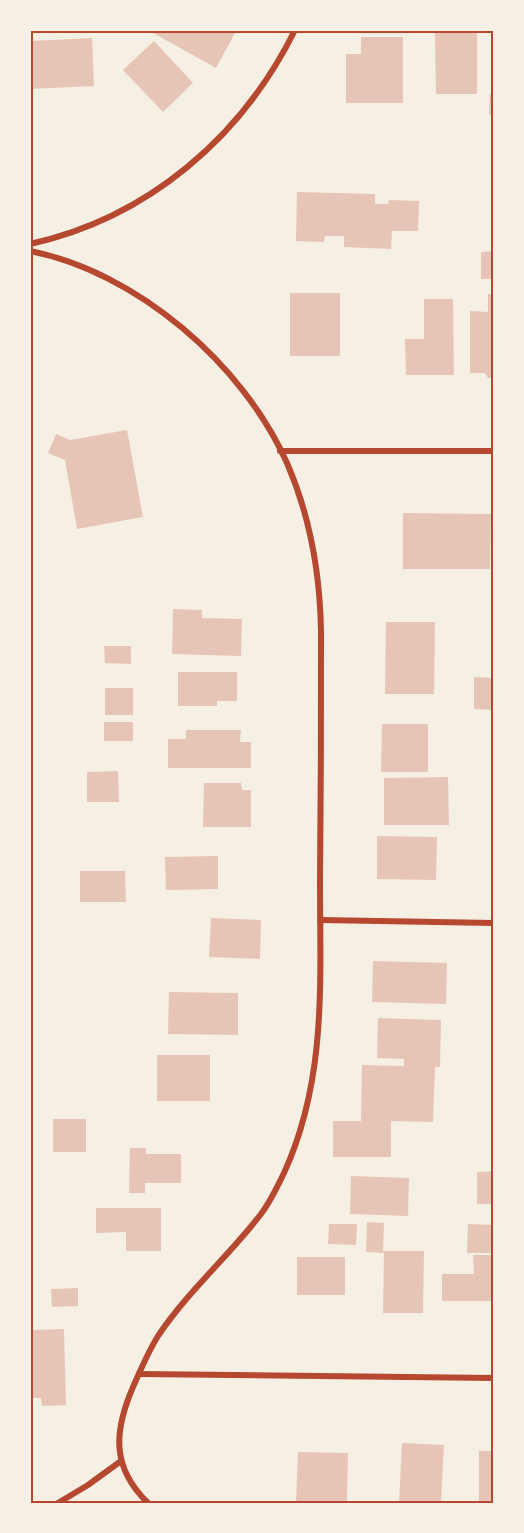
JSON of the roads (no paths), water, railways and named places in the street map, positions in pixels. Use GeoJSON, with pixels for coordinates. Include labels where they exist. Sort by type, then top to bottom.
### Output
{"type":"FeatureCollection","features":[{"type":"Feature","properties":{"kind":"street"},"geometry":{"type":"LineString","coordinates":[[30,244],[66,234],[113,214],[148,196],[190,166],[220,138],[254,99],[295,30]]}},
{"type":"Feature","properties":{"kind":"street"},"geometry":{"type":"LineString","coordinates":[[30,250],[80,264],[130,290],[193,337],[220,364],[253,405],[291,474],[308,525],[320,591],[320,920],[317,1053],[308,1105],[297,1142],[267,1206],[172,1317],[148,1354],[139,1374],[121,1419],[119,1449],[121,1461],[131,1484],[148,1503]]}},
{"type":"Feature","properties":{"kind":"street"},"geometry":{"type":"LineString","coordinates":[[280,451],[494,451]]}},
{"type":"Feature","properties":{"kind":"street"},"geometry":{"type":"LineString","coordinates":[[320,920],[494,923]]}},
{"type":"Feature","properties":{"kind":"street"},"geometry":{"type":"LineString","coordinates":[[139,1374],[494,1378]]}},
{"type":"Feature","properties":{"kind":"street"},"geometry":{"type":"LineString","coordinates":[[58,1503],[121,1461]]}}]}
